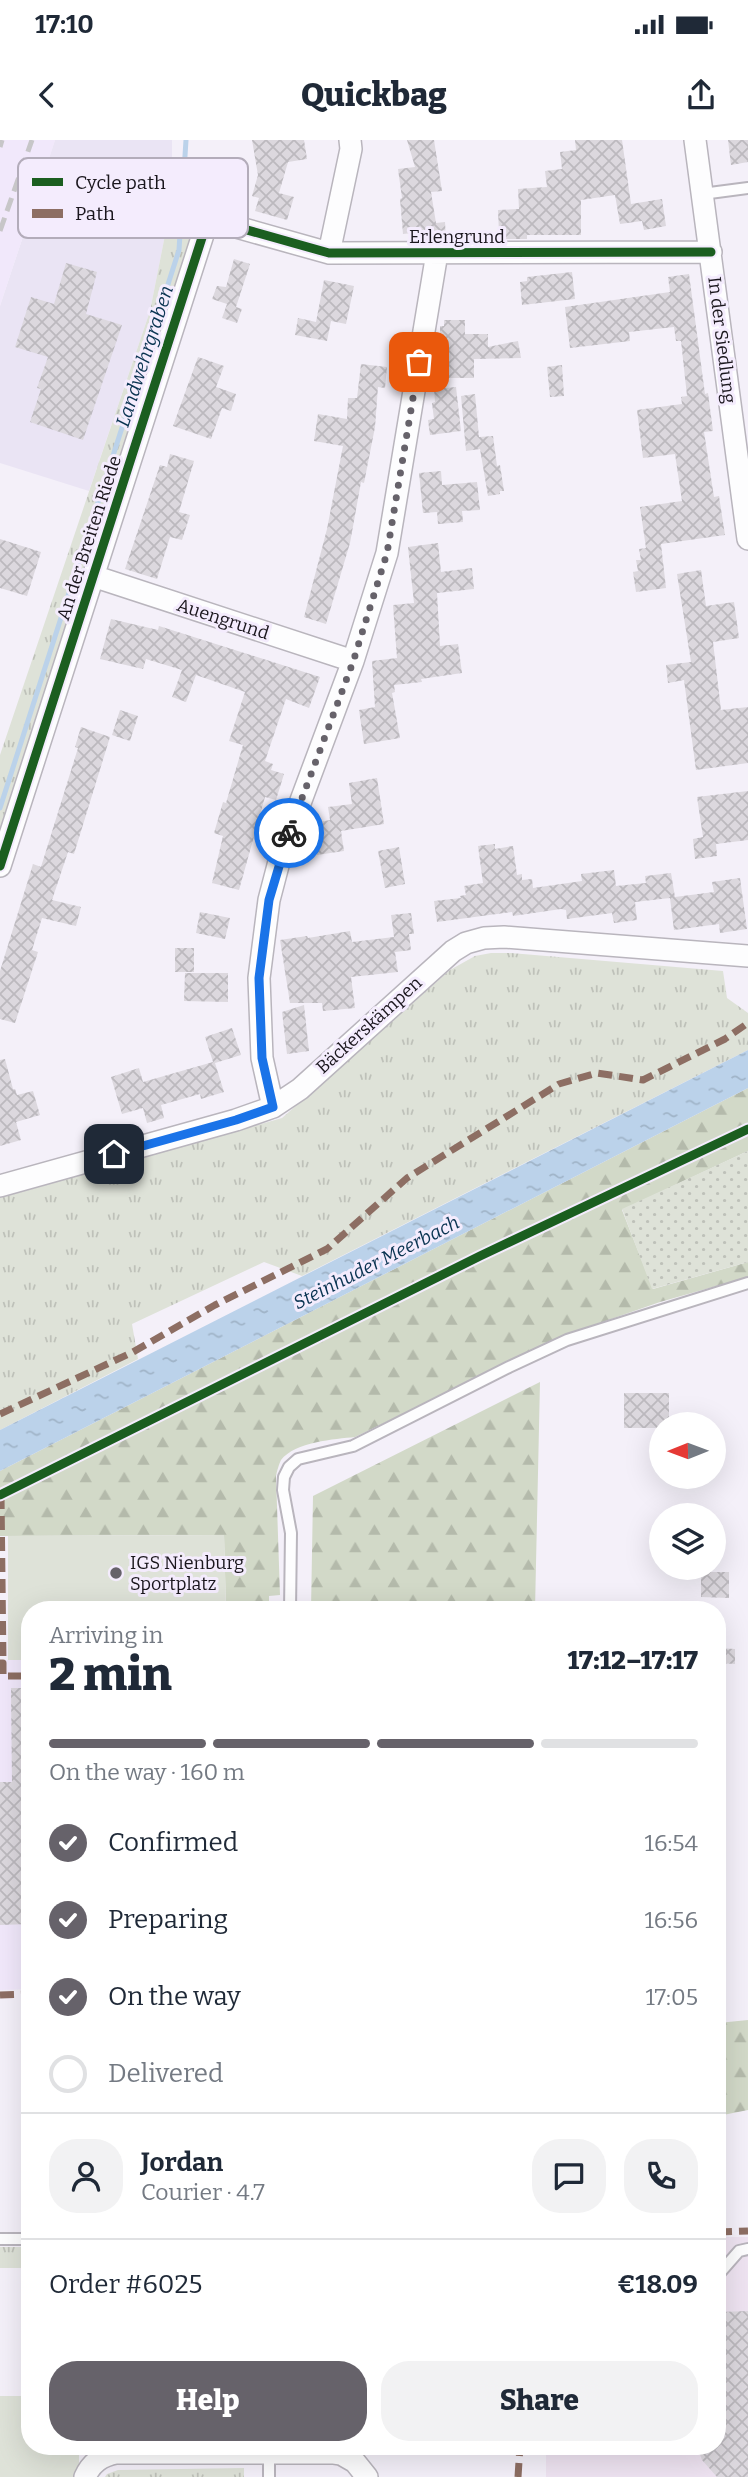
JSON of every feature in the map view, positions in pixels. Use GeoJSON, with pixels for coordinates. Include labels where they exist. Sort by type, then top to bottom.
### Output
{"type":"FeatureCollection","features":[{"type":"Feature","properties":{"kind":"street"},"geometry":{"type":"LineString","coordinates":[[329,253],[351,149],[349,140]]}},
{"type":"Feature","properties":{"kind":"street","name":"In der Siedlung"},"geometry":{"type":"LineString","coordinates":[[695,140],[748,539]]}},
{"type":"Feature","properties":{"kind":"street","name":"Erlengrund"},"geometry":{"type":"LineString","coordinates":[[248,231],[329,253],[711,252]]}},
{"type":"Feature","properties":{"kind":"street","name":"An der Breiten Riede"},"geometry":{"type":"LineString","coordinates":[[0,866],[93,576],[193,238]]}},
{"type":"Feature","properties":{"kind":"street"},"geometry":{"type":"LineString","coordinates":[[273,1107],[262,1058],[259,978],[269,900],[281,854],[353,662],[387,553],[437,253]]}},
{"type":"Feature","properties":{"kind":"street","name":"Auengrund"},"geometry":{"type":"LineString","coordinates":[[93,576],[353,662]]}},
{"type":"Feature","properties":{"kind":"street","name":"Bäckerskämpen"},"geometry":{"type":"LineString","coordinates":[[0,1185],[236,1120],[273,1107],[300,1089],[437,964],[466,943],[484,938],[504,937],[748,956]]}},
{"type":"Feature","properties":{"kind":"street"},"geometry":{"type":"LineString","coordinates":[[85,2477],[91,2465],[110,2455]]}},
{"type":"Feature","properties":{"kind":"street"},"geometry":{"type":"LineString","coordinates":[[343,2455],[355,2462],[367,2477]]}},
{"type":"Feature","properties":{"kind":"lane"},"geometry":{"type":"LineString","coordinates":[[702,194],[748,188]]}},
{"type":"Feature","properties":{"kind":"lane"},"geometry":{"type":"LineString","coordinates":[[290,1601],[291,1533],[283,1490],[284,1477],[289,1467],[298,1459],[353,1446],[567,1340],[748,1283]]}},
{"type":"Feature","properties":{"kind":"lane"},"geometry":{"type":"LineString","coordinates":[[0,2239],[21,2239]]}},
{"type":"Feature","properties":{"kind":"lane"},"geometry":{"type":"LineString","coordinates":[[726,2265],[738,2250],[748,2249]]}},
{"type":"Feature","properties":{"kind":"lane"},"geometry":{"type":"LineString","coordinates":[[269,2455],[269,2477]]}},
{"type":"Feature","properties":{"kind":"shaded area"},"geometry":{"type":"Polygon","coordinates":[[[0,140],[55,140],[49,158],[18,158],[18,238],[23,238],[0,306],[0,140]]]}},
{"type":"Feature","properties":{"kind":"shaded area"},"geometry":{"type":"Polygon","coordinates":[[[55,140],[172,140],[172,158],[49,158],[55,140]]]}},
{"type":"Feature","properties":{"kind":"shaded area"},"geometry":{"type":"Polygon","coordinates":[[[23,238],[164,238],[150,311],[89,491],[0,463],[0,306],[23,238]]]}},
{"type":"Feature","properties":{"kind":"shaded area"},"geometry":{"type":"Polygon","coordinates":[[[0,1660],[21,1660],[21,1989],[0,1990],[0,1660]]]}},
{"type":"Feature","properties":{"kind":"shaded area"},"geometry":{"type":"Polygon","coordinates":[[[726,2237],[748,2237],[748,2477],[546,2477],[546,2455],[726,2455],[726,2237]]]}},
{"type":"Feature","properties":{"kind":"green space"},"geometry":{"type":"Polygon","coordinates":[[[164,238],[192,238],[0,832],[0,755],[150,311],[164,238]]]}},
{"type":"Feature","properties":{"kind":"green space"},"geometry":{"type":"Polygon","coordinates":[[[491,953],[723,971],[727,998],[748,1013],[748,1050],[302,1276],[264,1262],[132,1324],[138,1359],[0,1430],[0,1198],[282,1118],[450,970],[475,956],[491,953]]]}},
{"type":"Feature","properties":{"kind":"green space"},"geometry":{"type":"Polygon","coordinates":[[[748,1088],[748,1151],[622,1210],[653,1289],[748,1262],[748,1277],[660,1302],[571,1333],[355,1437],[316,1442],[287,1454],[281,1460],[276,1476],[280,1595],[269,1596],[269,1601],[226,1601],[224,1535],[0,1536],[0,1471],[748,1088]]]}},
{"type":"Feature","properties":{"kind":"green space"},"geometry":{"type":"Polygon","coordinates":[[[748,1151],[748,1262],[652,1289],[622,1209],[748,1151]]]}},
{"type":"Feature","properties":{"kind":"green space"},"geometry":{"type":"Polygon","coordinates":[[[540,1382],[535,1601],[311,1601],[313,1496],[540,1382]]]}},
{"type":"Feature","properties":{"kind":"green space","name":"IGS Nienburg Sportplatz"},"geometry":{"type":"Polygon","coordinates":[[[224,1535],[226,1601],[21,1601],[21,1660],[8,1660],[8,1536],[224,1535]]]}},
{"type":"Feature","properties":{"kind":"green space"},"geometry":{"type":"Polygon","coordinates":[[[748,2020],[748,2110],[726,2114],[726,2022],[748,2020]]]}},
{"type":"Feature","properties":{"kind":"green space"},"geometry":{"type":"Polygon","coordinates":[[[0,2247],[21,2247],[21,2268],[0,2268],[0,2247]]]}},
{"type":"Feature","properties":{"kind":"green space"},"geometry":{"type":"Polygon","coordinates":[[[0,2396],[21,2396],[21,2455],[79,2455],[79,2477],[0,2477],[0,2396]]]}},
{"type":"Feature","properties":{"kind":"green space"},"geometry":{"type":"Polygon","coordinates":[[[244,2468],[244,2477],[105,2477],[118,2470],[244,2468]]]}},
{"type":"Feature","properties":{"kind":"water","name":"Steinhuder Meerbach"},"geometry":{"type":"Polygon","coordinates":[[[748,1050],[748,1088],[0,1471],[0,1430],[748,1050]]]}},
{"type":"Feature","properties":{"kind":"building"},"geometry":{"type":"Polygon","coordinates":[[[252,140],[304,140],[307,159],[288,162],[279,193],[294,197],[287,220],[255,211],[259,198],[252,196],[258,175],[252,140]]]}},
{"type":"Feature","properties":{"kind":"building"},"geometry":{"type":"Polygon","coordinates":[[[407,140],[434,140],[442,191],[431,192],[436,223],[445,222],[446,240],[421,240],[420,232],[403,234],[398,169],[415,167],[407,140]]]}},
{"type":"Feature","properties":{"kind":"building"},"geometry":{"type":"Polygon","coordinates":[[[575,140],[622,140],[631,204],[662,199],[666,226],[644,230],[642,221],[620,224],[615,195],[581,200],[581,235],[527,235],[527,239],[505,239],[504,232],[499,233],[498,210],[519,209],[518,189],[547,187],[545,171],[562,169],[560,152],[576,150],[575,140]]]}},
{"type":"Feature","properties":{"kind":"building"},"geometry":{"type":"Polygon","coordinates":[[[728,140],[748,140],[748,162],[731,165],[728,140]]]}},
{"type":"Feature","properties":{"kind":"building"},"geometry":{"type":"Polygon","coordinates":[[[234,259],[250,264],[236,307],[212,299],[217,286],[226,287],[234,259]]]}},
{"type":"Feature","properties":{"kind":"building"},"geometry":{"type":"Polygon","coordinates":[[[66,263],[97,272],[86,314],[122,325],[83,440],[30,422],[41,389],[37,388],[48,357],[15,347],[31,297],[54,304],[66,263]]]}},
{"type":"Feature","properties":{"kind":"building"},"geometry":{"type":"Polygon","coordinates":[[[572,272],[575,299],[522,305],[520,282],[527,281],[527,277],[572,272]]]}},
{"type":"Feature","properties":{"kind":"building"},"geometry":{"type":"Polygon","coordinates":[[[689,274],[705,394],[708,393],[713,431],[704,432],[714,497],[719,496],[725,535],[661,544],[666,588],[636,592],[633,572],[638,571],[636,560],[641,560],[639,549],[646,548],[640,507],[682,501],[675,454],[643,458],[637,410],[682,404],[681,397],[687,396],[681,341],[676,341],[674,327],[629,332],[630,341],[570,348],[565,307],[670,292],[668,277],[689,274]]]}},
{"type":"Feature","properties":{"kind":"building"},"geometry":{"type":"Polygon","coordinates":[[[324,280],[354,286],[346,324],[331,321],[327,341],[295,335],[298,318],[316,322],[324,280]]]}},
{"type":"Feature","properties":{"kind":"building"},"geometry":{"type":"Polygon","coordinates":[[[227,304],[242,309],[237,323],[222,318],[227,304]]]}},
{"type":"Feature","properties":{"kind":"building"},"geometry":{"type":"Polygon","coordinates":[[[444,320],[465,320],[465,334],[488,334],[488,347],[518,341],[521,358],[474,359],[474,378],[448,378],[448,354],[440,354],[440,326],[444,326],[444,320]]]}},
{"type":"Feature","properties":{"kind":"building"},"geometry":{"type":"Polygon","coordinates":[[[198,357],[224,366],[216,387],[236,394],[231,411],[222,408],[211,439],[173,426],[198,357]]]}},
{"type":"Feature","properties":{"kind":"building"},"geometry":{"type":"Polygon","coordinates":[[[361,364],[387,367],[385,388],[378,387],[375,427],[364,483],[361,482],[350,543],[326,624],[304,617],[327,529],[343,446],[314,441],[318,414],[347,419],[348,398],[357,398],[361,364]]]}},
{"type":"Feature","properties":{"kind":"building"},"geometry":{"type":"Polygon","coordinates":[[[562,365],[564,396],[550,397],[547,367],[562,365]]]}},
{"type":"Feature","properties":{"kind":"building"},"geometry":{"type":"Polygon","coordinates":[[[456,387],[461,431],[430,435],[428,420],[434,419],[434,389],[456,387]]]}},
{"type":"Feature","properties":{"kind":"building"},"geometry":{"type":"Polygon","coordinates":[[[475,394],[479,437],[493,436],[504,491],[500,491],[500,494],[488,496],[480,449],[466,451],[461,396],[475,394]]]}},
{"type":"Feature","properties":{"kind":"building"},"geometry":{"type":"Polygon","coordinates":[[[170,454],[194,461],[179,512],[190,515],[182,540],[170,537],[157,579],[125,569],[160,465],[167,467],[170,454]]]}},
{"type":"Feature","properties":{"kind":"building"},"geometry":{"type":"Polygon","coordinates":[[[441,471],[442,485],[477,482],[480,510],[462,511],[463,522],[438,524],[437,512],[423,513],[419,473],[441,471]]]}},
{"type":"Feature","properties":{"kind":"building"},"geometry":{"type":"Polygon","coordinates":[[[0,539],[41,552],[27,596],[0,588],[0,539]]]}},
{"type":"Feature","properties":{"kind":"building"},"geometry":{"type":"Polygon","coordinates":[[[438,543],[441,572],[472,568],[474,589],[437,593],[440,646],[458,644],[462,673],[394,685],[395,692],[392,693],[400,738],[364,744],[359,710],[375,707],[372,661],[397,658],[393,605],[414,603],[408,547],[438,543]]]}},
{"type":"Feature","properties":{"kind":"building"},"geometry":{"type":"Polygon","coordinates":[[[701,570],[706,606],[734,602],[739,638],[713,642],[721,710],[748,707],[748,763],[696,770],[684,680],[668,683],[666,665],[691,662],[677,574],[701,570]]]}},
{"type":"Feature","properties":{"kind":"building"},"geometry":{"type":"Polygon","coordinates":[[[111,619],[158,630],[159,626],[320,677],[309,708],[286,699],[265,761],[273,764],[271,770],[284,774],[276,800],[265,797],[239,890],[212,883],[223,836],[214,833],[243,745],[229,741],[245,692],[196,675],[186,702],[172,697],[182,670],[146,659],[143,669],[100,659],[111,619]]]}},
{"type":"Feature","properties":{"kind":"building"},"geometry":{"type":"Polygon","coordinates":[[[120,710],[138,716],[130,741],[112,735],[120,710]]]}},
{"type":"Feature","properties":{"kind":"building"},"geometry":{"type":"Polygon","coordinates":[[[81,727],[110,737],[74,854],[68,852],[52,900],[81,907],[76,926],[42,918],[32,950],[38,952],[15,1023],[0,1019],[0,971],[33,864],[41,867],[78,748],[75,747],[81,727]]]}},
{"type":"Feature","properties":{"kind":"building"},"geometry":{"type":"Polygon","coordinates":[[[377,778],[384,824],[341,831],[344,851],[317,855],[313,823],[330,820],[328,807],[352,804],[349,783],[377,778]]]}},
{"type":"Feature","properties":{"kind":"building"},"geometry":{"type":"Polygon","coordinates":[[[748,791],[748,840],[716,844],[717,856],[695,859],[693,839],[703,837],[697,797],[748,791]]]}},
{"type":"Feature","properties":{"kind":"building"},"geometry":{"type":"Polygon","coordinates":[[[495,844],[495,849],[513,846],[517,875],[522,874],[522,880],[532,879],[533,888],[582,881],[581,874],[614,870],[616,886],[646,883],[645,876],[671,873],[675,897],[714,892],[712,882],[740,878],[747,929],[720,933],[719,924],[674,930],[670,898],[635,902],[637,920],[614,923],[612,913],[567,919],[566,910],[561,909],[513,916],[512,912],[437,922],[434,901],[461,898],[460,896],[466,895],[464,886],[483,883],[478,846],[495,844]]]}},
{"type":"Feature","properties":{"kind":"building"},"geometry":{"type":"Polygon","coordinates":[[[399,847],[405,884],[385,888],[378,851],[399,847]]]}},
{"type":"Feature","properties":{"kind":"building"},"geometry":{"type":"Polygon","coordinates":[[[200,912],[230,918],[225,939],[196,933],[200,912]]]}},
{"type":"Feature","properties":{"kind":"building"},"geometry":{"type":"Polygon","coordinates":[[[411,913],[414,934],[409,934],[411,950],[395,952],[398,972],[351,977],[355,1008],[323,1011],[322,1003],[290,1003],[280,940],[350,931],[352,942],[394,937],[391,915],[411,913]]]}},
{"type":"Feature","properties":{"kind":"building"},"geometry":{"type":"Polygon","coordinates":[[[175,948],[194,948],[194,972],[175,972],[175,948]]]}},
{"type":"Feature","properties":{"kind":"building"},"geometry":{"type":"Polygon","coordinates":[[[185,973],[228,973],[228,1002],[184,1001],[185,973]]]}},
{"type":"Feature","properties":{"kind":"building"},"geometry":{"type":"Polygon","coordinates":[[[304,1005],[309,1051],[287,1054],[282,1012],[304,1005]]]}},
{"type":"Feature","properties":{"kind":"building"},"geometry":{"type":"Polygon","coordinates":[[[232,1028],[241,1055],[215,1063],[224,1092],[201,1099],[200,1094],[161,1105],[164,1118],[147,1123],[143,1108],[122,1114],[111,1077],[139,1068],[143,1082],[213,1062],[205,1037],[232,1028]]]}},
{"type":"Feature","properties":{"kind":"building"},"geometry":{"type":"Polygon","coordinates":[[[5,1059],[13,1089],[17,1095],[33,1091],[40,1115],[16,1122],[21,1140],[0,1146],[0,1060],[5,1059]]]}},
{"type":"Feature","properties":{"kind":"building"},"geometry":{"type":"Polygon","coordinates":[[[624,1393],[669,1393],[669,1412],[649,1412],[649,1428],[624,1428],[624,1393]]]}},
{"type":"Feature","properties":{"kind":"building"},"geometry":{"type":"Polygon","coordinates":[[[726,1572],[729,1572],[729,1598],[701,1597],[701,1580],[726,1580],[726,1572]]]}},
{"type":"Feature","properties":{"kind":"building"},"geometry":{"type":"Polygon","coordinates":[[[726,1648],[735,1649],[735,1664],[726,1663],[726,1648]]]}},
{"type":"Feature","properties":{"kind":"building"},"geometry":{"type":"Polygon","coordinates":[[[11,1688],[21,1688],[21,1924],[0,1925],[0,1782],[12,1782],[11,1688]]]}},
{"type":"Feature","properties":{"kind":"building"},"geometry":{"type":"Polygon","coordinates":[[[748,2311],[748,2477],[717,2477],[700,2455],[726,2455],[726,2312],[748,2311]]]}},
{"type":"Feature","properties":{"kind":"waterway","name":"Landwehrgraben"},"geometry":{"type":"LineString","coordinates":[[185,158],[186,140]]}},
{"type":"Feature","properties":{"kind":"waterway","name":"Landwehrgraben"},"geometry":{"type":"LineString","coordinates":[[0,808],[179,250],[180,238]]}},
{"type":"Feature","properties":{"kind":"railway"},"geometry":{"type":"LineString","coordinates":[[0,147],[2,140]]}},
{"type":"Feature","properties":{"kind":"railway"},"geometry":{"type":"LineString","coordinates":[[26,158],[32,140]]}},
{"type":"Feature","properties":{"kind":"railway"},"geometry":{"type":"LineString","coordinates":[[0,231],[18,180]]}},
{"type":"Feature","properties":{"kind":"marked path"},"geometry":{"type":"LineString","coordinates":[[0,1414],[133,1352],[215,1305],[327,1249],[407,1178],[559,1084],[597,1073],[643,1080],[725,1039],[748,1023]]}},
{"type":"Feature","properties":{"kind":"marked path"},"geometry":{"type":"LineString","coordinates":[[1,1495],[3,1663]]}},
{"type":"Feature","properties":{"kind":"marked path"},"geometry":{"type":"LineString","coordinates":[[0,1663],[3,1663],[3,1676],[21,1676]]}},
{"type":"Feature","properties":{"kind":"marked path"},"geometry":{"type":"LineString","coordinates":[[0,1995],[21,1994]]}},
{"type":"Feature","properties":{"kind":"marked path"},"geometry":{"type":"LineString","coordinates":[[726,2232],[748,2231]]}},
{"type":"Feature","properties":{"kind":"marked path"},"geometry":{"type":"LineString","coordinates":[[518,2477],[519,2455]]}},
{"type":"Feature","properties":{"kind":"cycle path"},"geometry":{"type":"LineString","coordinates":[[248,230],[329,253],[711,252]]}},
{"type":"Feature","properties":{"kind":"cycle path"},"geometry":{"type":"LineString","coordinates":[[0,866],[202,238]]}},
{"type":"Feature","properties":{"kind":"cycle path"},"geometry":{"type":"LineString","coordinates":[[0,1495],[480,1256],[748,1129]]}},
{"type":"Feature","properties":{"kind":"way so far"},"geometry":{"type":"LineString","coordinates":[[289,833],[353,662],[387,553],[419,362]]}},
{"type":"Feature","properties":{"kind":"place","name":"IGS Nienburg Sportplatz"},"geometry":{"type":"Point","coordinates":[116,1573]}},
{"type":"Feature","properties":{"kind":"route"},"geometry":{"type":"LineString","coordinates":[[114,1154],[273,1107],[262,1058],[259,978],[269,900],[289,833]]}}]}
